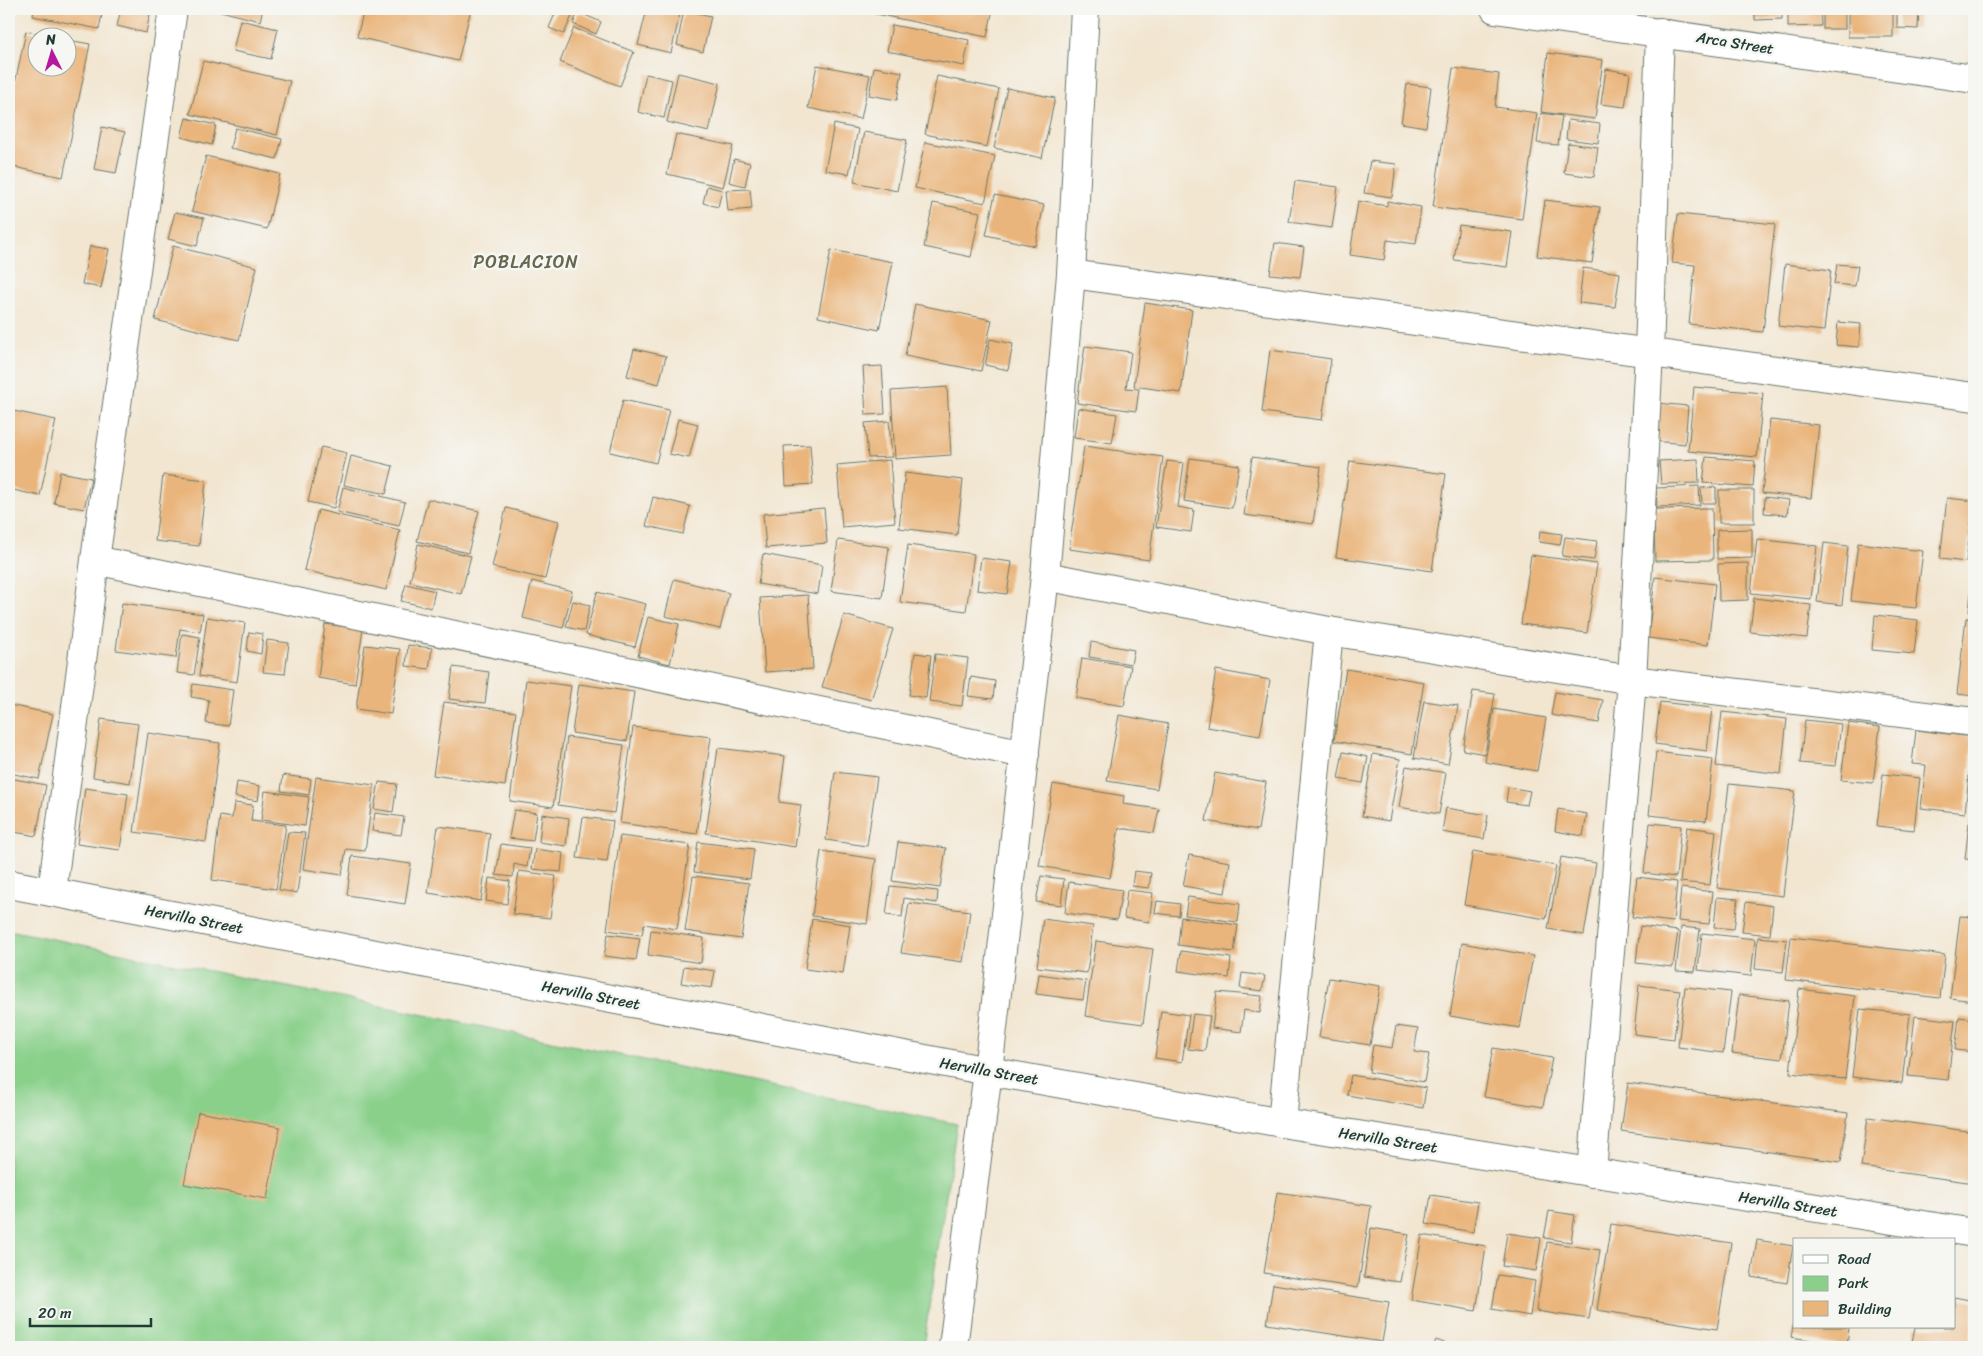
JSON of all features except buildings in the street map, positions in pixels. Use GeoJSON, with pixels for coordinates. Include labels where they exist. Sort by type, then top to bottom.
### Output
{"type":"FeatureCollection","features":[{"type":"Feature","properties":{"kind":"street"},"geometry":{"type":"LineString","coordinates":[[52,892],[95,560],[173,9]]}},
{"type":"Feature","properties":{"kind":"street"},"geometry":{"type":"LineString","coordinates":[[953,1347],[988,1071],[1045,576],[1071,274],[1085,9]]}},
{"type":"Feature","properties":{"kind":"street","name":"Arca Street"},"geometry":{"type":"LineString","coordinates":[[1494,9],[1974,79]]}},
{"type":"Feature","properties":{"kind":"street"},"geometry":{"type":"LineString","coordinates":[[1592,1174],[1632,680],[1649,353],[1660,32]]}},
{"type":"Feature","properties":{"kind":"street"},"geometry":{"type":"LineString","coordinates":[[1071,274],[1974,397]]}},
{"type":"Feature","properties":{"kind":"street"},"geometry":{"type":"LineString","coordinates":[[95,560],[1025,754]]}},
{"type":"Feature","properties":{"kind":"street"},"geometry":{"type":"LineString","coordinates":[[1045,576],[1329,631],[1632,680],[1974,722]]}},
{"type":"Feature","properties":{"kind":"street"},"geometry":{"type":"LineString","coordinates":[[1282,1123],[1329,631]]}},
{"type":"Feature","properties":{"kind":"street","name":"Hervilla Street"},"geometry":{"type":"LineString","coordinates":[[9,884],[988,1071],[1282,1123],[1592,1174],[1974,1233]]}},
{"type":"Feature","properties":{"kind":"green space"},"geometry":{"type":"Polygon","coordinates":[[[9,930],[957,1124],[923,1347],[9,1347],[9,930]]]}},
{"type":"Feature","properties":{"kind":"district","name":"POBLACION"},"geometry":{"type":"Point","coordinates":[526,262]}}]}
